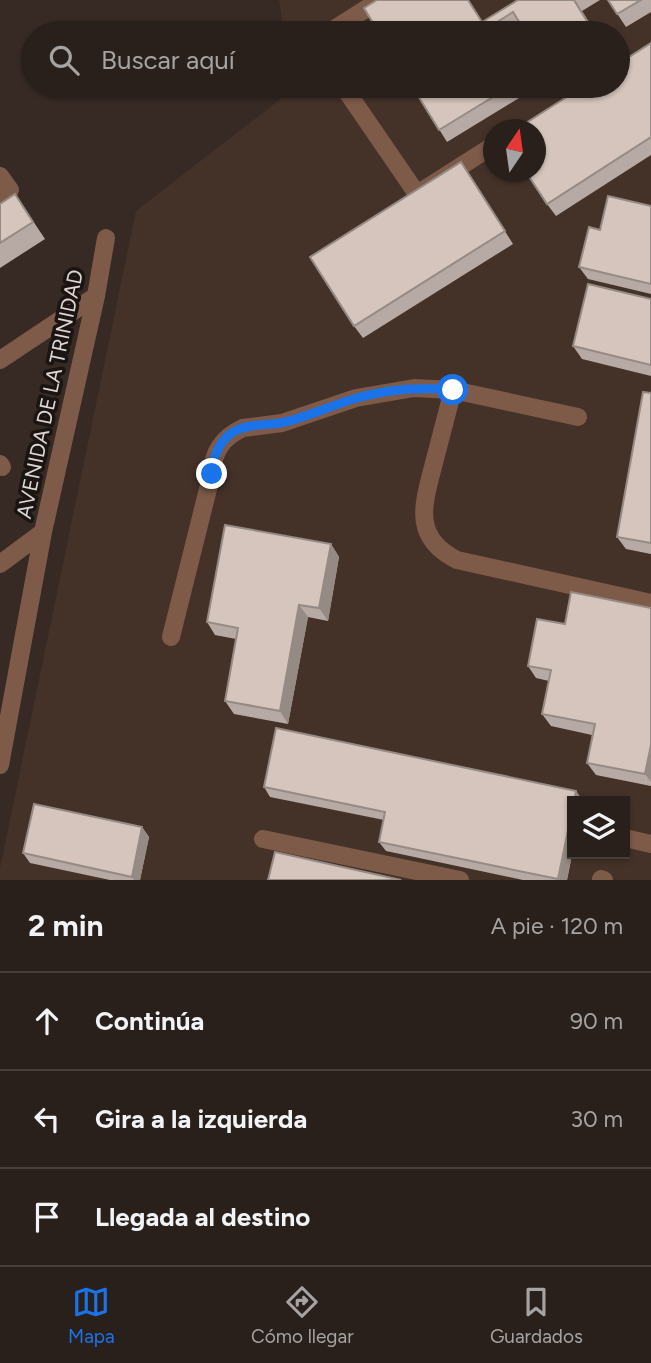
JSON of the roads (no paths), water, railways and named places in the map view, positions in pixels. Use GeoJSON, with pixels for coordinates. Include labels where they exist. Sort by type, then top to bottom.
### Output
{"type":"FeatureCollection","features":[{"type":"Feature","properties":{"kind":"street"},"geometry":{"type":"LineString","coordinates":[[347,21],[380,0]]}},
{"type":"Feature","properties":{"kind":"street"},"geometry":{"type":"LineString","coordinates":[[351,98],[417,194],[483,152]]}},
{"type":"Feature","properties":{"kind":"street"},"geometry":{"type":"LineString","coordinates":[[0,176],[9,190],[0,197]]}},
{"type":"Feature","properties":{"kind":"street","name":"AVENIDA DE LA TRINIDAD"},"geometry":{"type":"LineString","coordinates":[[0,765],[44,532],[96,296],[106,238]]}},
{"type":"Feature","properties":{"kind":"street"},"geometry":{"type":"LineString","coordinates":[[2,355],[96,296]]}},
{"type":"Feature","properties":{"kind":"street"},"geometry":{"type":"LineString","coordinates":[[171,637],[215,454],[226,438],[243,428],[301,418],[375,393],[414,388],[453,390],[579,417]]}},
{"type":"Feature","properties":{"kind":"street"},"geometry":{"type":"LineString","coordinates":[[453,390],[424,503],[427,530],[439,548],[457,560],[651,603]]}},
{"type":"Feature","properties":{"kind":"street"},"geometry":{"type":"LineString","coordinates":[[0,564],[44,532]]}},
{"type":"Feature","properties":{"kind":"street"},"geometry":{"type":"LineString","coordinates":[[263,839],[460,880]]}},
{"type":"Feature","properties":{"kind":"street"},"geometry":{"type":"LineString","coordinates":[[630,839],[651,844]]}}]}
